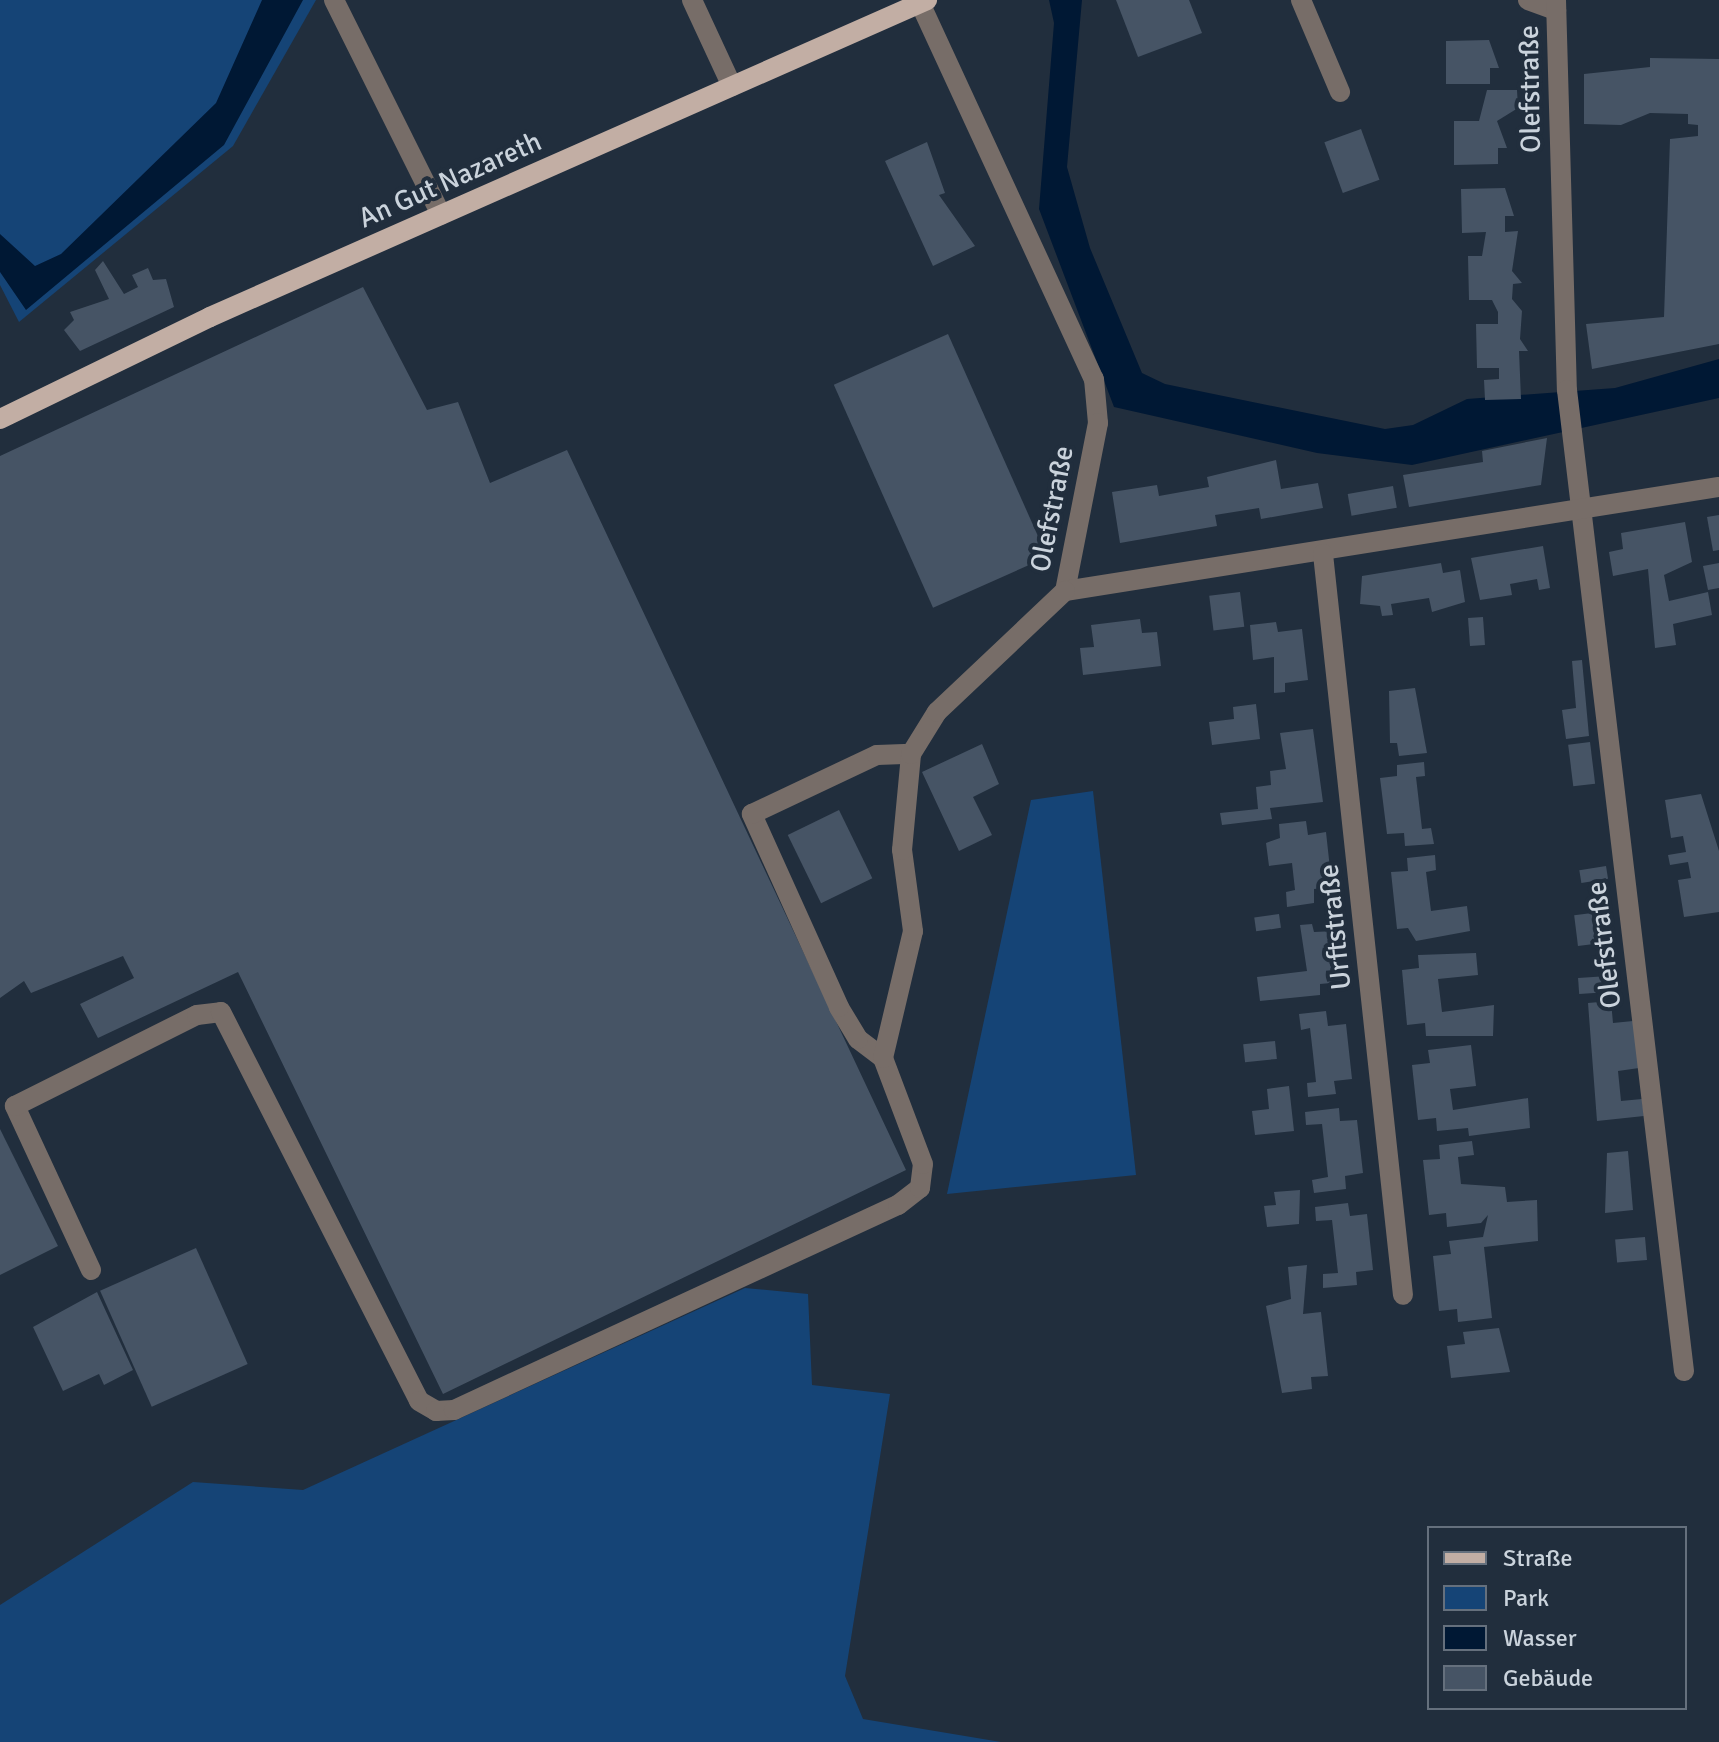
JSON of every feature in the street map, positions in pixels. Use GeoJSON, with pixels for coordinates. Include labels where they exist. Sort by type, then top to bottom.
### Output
{"type":"FeatureCollection","features":[{"type":"Feature","properties":{"kind":"main road","name":"An Gut Nazareth"},"geometry":{"type":"LineString","coordinates":[[0,419],[441,215],[923,2]]}},
{"type":"Feature","properties":{"kind":"street"},"geometry":{"type":"LineString","coordinates":[[334,0],[441,215]]}},
{"type":"Feature","properties":{"kind":"street"},"geometry":{"type":"LineString","coordinates":[[692,0],[732,86]]}},
{"type":"Feature","properties":{"kind":"street"},"geometry":{"type":"LineString","coordinates":[[1301,0],[1340,92]]}},
{"type":"Feature","properties":{"kind":"street"},"geometry":{"type":"LineString","coordinates":[[1528,0],[1556,5]]}},
{"type":"Feature","properties":{"kind":"street","name":"Olefstraße"},"geometry":{"type":"LineString","coordinates":[[923,2],[1094,379],[1098,423],[1065,591],[1323,554],[1719,487]]}},
{"type":"Feature","properties":{"kind":"street","name":"Olefstraße"},"geometry":{"type":"LineString","coordinates":[[1556,5],[1571,438],[1684,1371]]}},
{"type":"Feature","properties":{"kind":"street","name":"Urftstraße"},"geometry":{"type":"LineString","coordinates":[[1323,554],[1403,1295]]}},
{"type":"Feature","properties":{"kind":"street"},"geometry":{"type":"LineString","coordinates":[[883,1058],[913,931],[902,850],[911,754],[937,712],[1065,591]]}},
{"type":"Feature","properties":{"kind":"street"},"geometry":{"type":"LineString","coordinates":[[91,1270],[15,1106],[197,1015],[221,1012],[419,1401],[454,1410],[920,1188],[923,1164],[883,1058],[858,1039],[839,1007],[752,814],[877,755],[911,754]]}},
{"type":"Feature","properties":{"kind":"green space"},"geometry":{"type":"Polygon","coordinates":[[[0,0],[316,0],[233,146],[19,322],[0,285],[0,0]]]}},
{"type":"Feature","properties":{"kind":"green space"},"geometry":{"type":"Polygon","coordinates":[[[1093,791],[1136,1175],[947,1194],[1031,800],[1093,791]]]}},
{"type":"Feature","properties":{"kind":"green space"},"geometry":{"type":"Polygon","coordinates":[[[745,1288],[808,1294],[812,1385],[890,1394],[845,1676],[863,1719],[1001,1742],[0,1742],[0,1605],[193,1482],[303,1490],[745,1288]]]}},
{"type":"Feature","properties":{"kind":"water"},"geometry":{"type":"Polygon","coordinates":[[[262,0],[303,0],[224,145],[26,310],[0,272],[0,234],[35,266],[61,254],[216,103],[262,0]]]}},
{"type":"Feature","properties":{"kind":"water"},"geometry":{"type":"Polygon","coordinates":[[[1049,0],[1082,0],[1067,167],[1090,248],[1142,373],[1165,384],[1385,429],[1413,425],[1467,399],[1615,388],[1719,359],[1719,398],[1412,465],[1317,453],[1114,407],[1039,209],[1054,23],[1049,0]]]}},
{"type":"Feature","properties":{"kind":"building"},"geometry":{"type":"Polygon","coordinates":[[[1116,0],[1189,0],[1202,33],[1138,57],[1116,0]]]}},
{"type":"Feature","properties":{"kind":"building"},"geometry":{"type":"Polygon","coordinates":[[[1489,40],[1499,68],[1490,68],[1490,84],[1446,84],[1446,41],[1489,40]]]}},
{"type":"Feature","properties":{"kind":"building"},"geometry":{"type":"Polygon","coordinates":[[[1650,58],[1719,59],[1719,344],[1592,369],[1586,324],[1664,317],[1670,139],[1698,136],[1698,125],[1688,124],[1688,114],[1650,113],[1621,125],[1584,124],[1584,74],[1650,67],[1650,58]]]}},
{"type":"Feature","properties":{"kind":"building"},"geometry":{"type":"Polygon","coordinates":[[[1487,90],[1517,90],[1518,108],[1497,121],[1507,148],[1498,148],[1498,164],[1454,165],[1454,121],[1479,121],[1487,90]]]}},
{"type":"Feature","properties":{"kind":"building"},"geometry":{"type":"Polygon","coordinates":[[[1361,129],[1379,180],[1343,193],[1324,142],[1361,129]]]}},
{"type":"Feature","properties":{"kind":"building"},"geometry":{"type":"Polygon","coordinates":[[[927,142],[945,193],[939,195],[975,246],[933,266],[885,161],[927,142]]]}},
{"type":"Feature","properties":{"kind":"building"},"geometry":{"type":"Polygon","coordinates":[[[1505,188],[1514,216],[1505,216],[1505,232],[1518,231],[1512,271],[1522,283],[1513,284],[1512,299],[1522,311],[1520,339],[1528,351],[1519,351],[1521,399],[1485,400],[1484,380],[1499,379],[1499,368],[1477,368],[1476,324],[1498,324],[1498,312],[1492,300],[1469,300],[1468,256],[1482,256],[1486,232],[1462,233],[1461,189],[1505,188]]]}},
{"type":"Feature","properties":{"kind":"building"},"geometry":{"type":"Polygon","coordinates":[[[103,261],[124,294],[138,287],[132,275],[148,268],[153,280],[166,279],[174,307],[80,351],[64,330],[74,320],[70,312],[109,299],[95,270],[103,261]]]}},
{"type":"Feature","properties":{"kind":"building"},"geometry":{"type":"Polygon","coordinates":[[[363,287],[427,410],[458,402],[490,483],[567,450],[906,1170],[443,1394],[238,972],[98,1038],[80,1004],[134,978],[123,956],[31,993],[24,981],[0,998],[0,456],[363,287]]]}},
{"type":"Feature","properties":{"kind":"building"},"geometry":{"type":"Polygon","coordinates":[[[948,334],[1047,557],[933,608],[834,385],[948,334]]]}},
{"type":"Feature","properties":{"kind":"building"},"geometry":{"type":"Polygon","coordinates":[[[1547,438],[1541,485],[1409,507],[1403,475],[1483,462],[1482,451],[1547,438]]]}},
{"type":"Feature","properties":{"kind":"building"},"geometry":{"type":"Polygon","coordinates":[[[1276,460],[1281,489],[1318,483],[1323,508],[1261,519],[1259,508],[1215,515],[1217,526],[1120,543],[1112,492],[1157,485],[1159,496],[1209,487],[1207,477],[1276,460]]]}},
{"type":"Feature","properties":{"kind":"building"},"geometry":{"type":"Polygon","coordinates":[[[1393,486],[1397,508],[1352,516],[1348,494],[1393,486]]]}},
{"type":"Feature","properties":{"kind":"building"},"geometry":{"type":"Polygon","coordinates":[[[1719,515],[1719,550],[1713,551],[1707,517],[1719,515]]]}},
{"type":"Feature","properties":{"kind":"building"},"geometry":{"type":"Polygon","coordinates":[[[1685,522],[1692,562],[1664,575],[1669,601],[1708,592],[1712,615],[1673,624],[1676,645],[1655,648],[1648,569],[1613,576],[1609,552],[1623,549],[1621,533],[1685,522]]]}},
{"type":"Feature","properties":{"kind":"building"},"geometry":{"type":"Polygon","coordinates":[[[1543,546],[1550,588],[1539,590],[1537,579],[1510,584],[1512,595],[1480,600],[1471,558],[1543,546]]]}},
{"type":"Feature","properties":{"kind":"building"},"geometry":{"type":"Polygon","coordinates":[[[1441,563],[1443,573],[1460,570],[1465,602],[1432,612],[1429,598],[1391,604],[1393,615],[1382,616],[1380,606],[1360,604],[1362,576],[1441,563]]]}},
{"type":"Feature","properties":{"kind":"building"},"geometry":{"type":"Polygon","coordinates":[[[1719,563],[1719,588],[1708,590],[1703,566],[1719,563]]]}},
{"type":"Feature","properties":{"kind":"building"},"geometry":{"type":"Polygon","coordinates":[[[1240,592],[1244,627],[1213,631],[1209,596],[1240,592]]]}},
{"type":"Feature","properties":{"kind":"building"},"geometry":{"type":"Polygon","coordinates":[[[1483,617],[1485,645],[1470,646],[1468,618],[1483,617]]]}},
{"type":"Feature","properties":{"kind":"building"},"geometry":{"type":"Polygon","coordinates":[[[1140,619],[1142,633],[1157,632],[1161,666],[1083,675],[1080,648],[1094,647],[1091,625],[1140,619]]]}},
{"type":"Feature","properties":{"kind":"building"},"geometry":{"type":"Polygon","coordinates":[[[1276,622],[1278,632],[1302,629],[1308,680],[1285,683],[1285,692],[1274,693],[1274,657],[1253,660],[1250,625],[1276,622]]]}},
{"type":"Feature","properties":{"kind":"building"},"geometry":{"type":"Polygon","coordinates":[[[1582,660],[1589,736],[1566,739],[1562,710],[1576,708],[1572,661],[1582,660]]]}},
{"type":"Feature","properties":{"kind":"building"},"geometry":{"type":"Polygon","coordinates":[[[1415,688],[1427,753],[1399,756],[1397,743],[1390,743],[1389,691],[1415,688]]]}},
{"type":"Feature","properties":{"kind":"building"},"geometry":{"type":"Polygon","coordinates":[[[1256,704],[1260,739],[1212,745],[1209,722],[1234,719],[1233,707],[1256,704]]]}},
{"type":"Feature","properties":{"kind":"building"},"geometry":{"type":"Polygon","coordinates":[[[1313,729],[1323,802],[1270,808],[1272,819],[1222,825],[1220,813],[1258,809],[1256,787],[1271,785],[1270,771],[1286,769],[1280,733],[1313,729]]]}},
{"type":"Feature","properties":{"kind":"building"},"geometry":{"type":"Polygon","coordinates":[[[1590,742],[1595,784],[1573,786],[1568,745],[1590,742]]]}},
{"type":"Feature","properties":{"kind":"building"},"geometry":{"type":"Polygon","coordinates":[[[982,744],[999,784],[973,797],[992,835],[959,851],[922,772],[982,744]]]}},
{"type":"Feature","properties":{"kind":"building"},"geometry":{"type":"Polygon","coordinates":[[[1424,762],[1425,776],[1416,777],[1422,829],[1431,828],[1434,844],[1405,846],[1404,833],[1387,834],[1380,778],[1397,776],[1397,765],[1424,762]]]}},
{"type":"Feature","properties":{"kind":"building"},"geometry":{"type":"Polygon","coordinates":[[[1701,794],[1719,851],[1719,912],[1684,917],[1678,880],[1691,878],[1688,862],[1670,865],[1668,855],[1686,852],[1683,836],[1671,838],[1665,800],[1701,794]]]}},
{"type":"Feature","properties":{"kind":"building"},"geometry":{"type":"Polygon","coordinates":[[[839,810],[872,878],[821,903],[788,835],[839,810]]]}},
{"type":"Feature","properties":{"kind":"building"},"geometry":{"type":"Polygon","coordinates":[[[1306,821],[1308,835],[1326,832],[1332,887],[1314,889],[1314,903],[1287,907],[1286,892],[1295,890],[1292,863],[1269,866],[1266,843],[1280,838],[1279,824],[1306,821]]]}},
{"type":"Feature","properties":{"kind":"building"},"geometry":{"type":"Polygon","coordinates":[[[1435,855],[1436,870],[1426,872],[1431,911],[1467,906],[1470,931],[1416,941],[1408,928],[1397,929],[1391,872],[1408,871],[1407,858],[1435,855]]]}},
{"type":"Feature","properties":{"kind":"building"},"geometry":{"type":"Polygon","coordinates":[[[1606,866],[1608,879],[1581,883],[1579,870],[1606,866]]]}},
{"type":"Feature","properties":{"kind":"building"},"geometry":{"type":"Polygon","coordinates":[[[1600,912],[1604,943],[1578,946],[1574,915],[1600,912]]]}},
{"type":"Feature","properties":{"kind":"building"},"geometry":{"type":"Polygon","coordinates":[[[1279,914],[1281,928],[1256,931],[1254,917],[1279,914]]]}},
{"type":"Feature","properties":{"kind":"building"},"geometry":{"type":"Polygon","coordinates":[[[1312,924],[1314,932],[1336,931],[1342,982],[1320,984],[1320,995],[1260,1001],[1257,977],[1307,971],[1300,925],[1312,924]]]}},
{"type":"Feature","properties":{"kind":"building"},"geometry":{"type":"Polygon","coordinates":[[[1476,953],[1478,975],[1438,979],[1442,1012],[1494,1005],[1493,1036],[1426,1036],[1425,1023],[1407,1025],[1402,970],[1419,968],[1418,955],[1476,953]]]}},
{"type":"Feature","properties":{"kind":"building"},"geometry":{"type":"Polygon","coordinates":[[[1608,976],[1609,992],[1579,994],[1578,978],[1608,976]]]}},
{"type":"Feature","properties":{"kind":"building"},"geometry":{"type":"Polygon","coordinates":[[[1611,1001],[1613,1023],[1633,1021],[1639,1068],[1618,1071],[1621,1101],[1642,1099],[1644,1116],[1597,1121],[1588,1003],[1611,1001]]]}},
{"type":"Feature","properties":{"kind":"building"},"geometry":{"type":"Polygon","coordinates":[[[1326,1011],[1328,1026],[1346,1024],[1352,1079],[1334,1081],[1336,1094],[1308,1097],[1307,1083],[1316,1082],[1313,1054],[1310,1028],[1301,1030],[1299,1014],[1326,1011]]]}},
{"type":"Feature","properties":{"kind":"building"},"geometry":{"type":"Polygon","coordinates":[[[1275,1041],[1277,1059],[1245,1062],[1243,1044],[1275,1041]]]}},
{"type":"Feature","properties":{"kind":"building"},"geometry":{"type":"Polygon","coordinates":[[[1471,1045],[1476,1086],[1450,1089],[1453,1110],[1528,1098],[1530,1128],[1469,1136],[1468,1128],[1437,1131],[1436,1118],[1418,1120],[1412,1065],[1430,1063],[1428,1050],[1471,1045]]]}},
{"type":"Feature","properties":{"kind":"building"},"geometry":{"type":"Polygon","coordinates":[[[1289,1086],[1294,1131],[1255,1135],[1252,1111],[1269,1109],[1267,1089],[1289,1086]]]}},
{"type":"Feature","properties":{"kind":"building"},"geometry":{"type":"Polygon","coordinates":[[[1339,1108],[1340,1121],[1357,1120],[1363,1173],[1345,1176],[1346,1189],[1314,1193],[1312,1180],[1328,1177],[1322,1124],[1306,1125],[1305,1112],[1339,1108]]]}},
{"type":"Feature","properties":{"kind":"building"},"geometry":{"type":"Polygon","coordinates":[[[0,1129],[58,1246],[0,1275],[0,1129]]]}},
{"type":"Feature","properties":{"kind":"building"},"geometry":{"type":"Polygon","coordinates":[[[1472,1141],[1474,1155],[1458,1157],[1461,1184],[1505,1187],[1507,1202],[1537,1200],[1538,1241],[1484,1247],[1492,1318],[1458,1322],[1457,1309],[1439,1311],[1433,1256],[1451,1254],[1449,1241],[1483,1237],[1488,1215],[1481,1223],[1447,1227],[1446,1213],[1429,1215],[1423,1160],[1440,1159],[1439,1145],[1472,1141]]]}},
{"type":"Feature","properties":{"kind":"building"},"geometry":{"type":"Polygon","coordinates":[[[1628,1151],[1633,1210],[1605,1213],[1607,1153],[1628,1151]]]}},
{"type":"Feature","properties":{"kind":"building"},"geometry":{"type":"Polygon","coordinates":[[[1300,1190],[1299,1224],[1267,1227],[1264,1206],[1276,1205],[1274,1192],[1300,1190]]]}},
{"type":"Feature","properties":{"kind":"building"},"geometry":{"type":"Polygon","coordinates":[[[1348,1203],[1350,1216],[1367,1214],[1373,1270],[1356,1272],[1357,1285],[1323,1288],[1323,1274],[1338,1273],[1332,1220],[1316,1221],[1315,1207],[1348,1203]]]}},
{"type":"Feature","properties":{"kind":"building"},"geometry":{"type":"Polygon","coordinates":[[[1645,1237],[1647,1260],[1617,1263],[1615,1240],[1645,1237]]]}},
{"type":"Feature","properties":{"kind":"building"},"geometry":{"type":"Polygon","coordinates":[[[196,1248],[248,1364],[152,1407],[100,1291],[196,1248]]]}},
{"type":"Feature","properties":{"kind":"building"},"geometry":{"type":"Polygon","coordinates":[[[1307,1265],[1303,1314],[1321,1312],[1328,1376],[1311,1377],[1312,1389],[1282,1393],[1266,1306],[1291,1299],[1288,1267],[1307,1265]]]}},
{"type":"Feature","properties":{"kind":"building"},"geometry":{"type":"Polygon","coordinates":[[[97,1292],[133,1370],[104,1385],[99,1374],[63,1391],[33,1327],[97,1292]]]}},
{"type":"Feature","properties":{"kind":"building"},"geometry":{"type":"Polygon","coordinates":[[[1499,1328],[1510,1372],[1451,1378],[1447,1346],[1465,1344],[1463,1332],[1499,1328]]]}}]}
